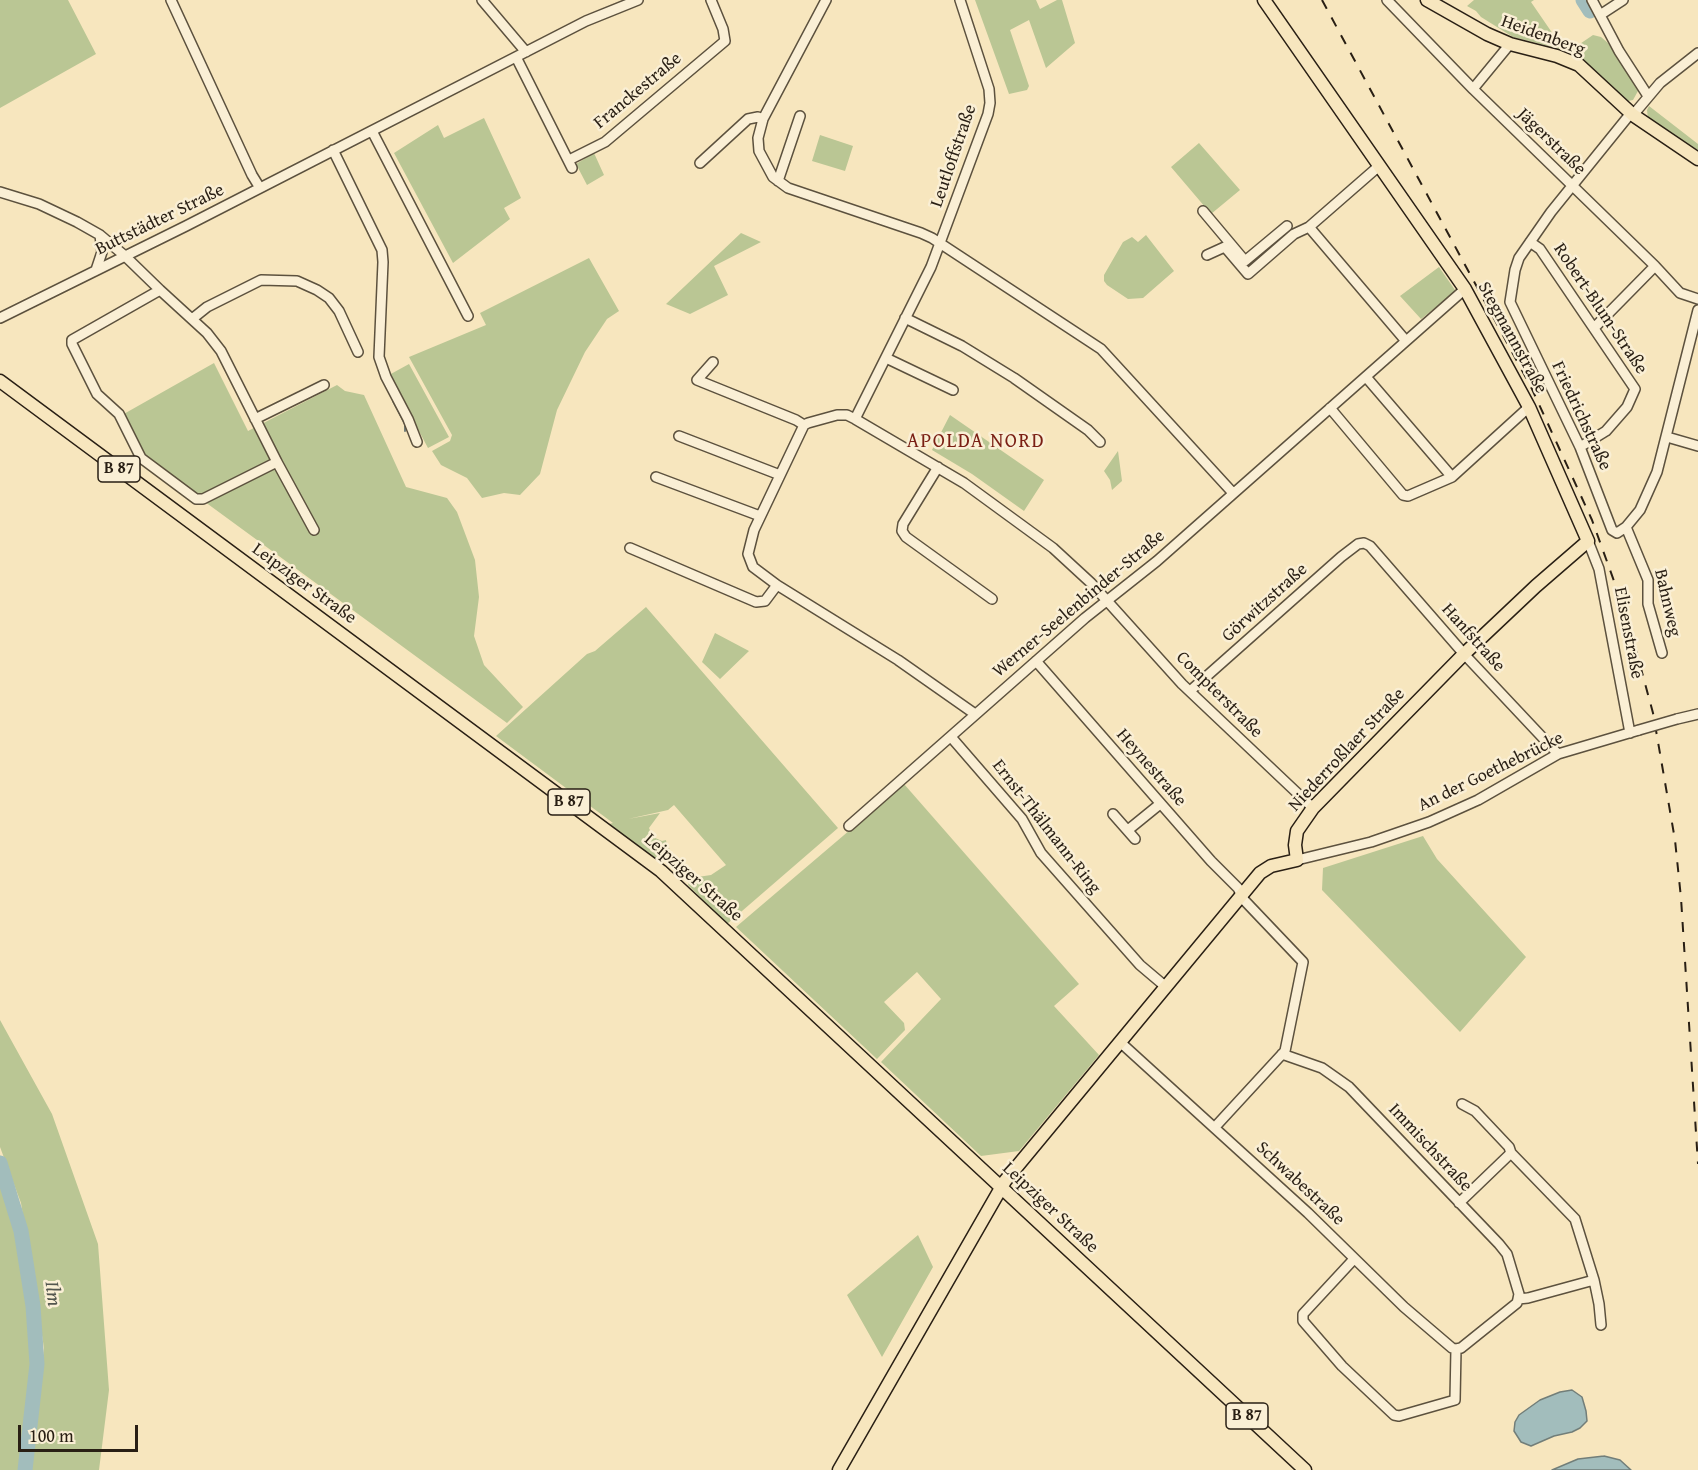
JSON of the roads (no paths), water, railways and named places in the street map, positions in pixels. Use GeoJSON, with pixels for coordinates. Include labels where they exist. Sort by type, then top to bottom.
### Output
{"type":"FeatureCollection","features":[{"type":"Feature","properties":{"kind":"main road","name":"Stegmannstraße"},"geometry":{"type":"LineString","coordinates":[[1264,0],[1465,289],[1529,407],[1588,541]]}},
{"type":"Feature","properties":{"kind":"main road","name":"Heidenberg"},"geometry":{"type":"LineString","coordinates":[[1427,0],[1487,34],[1510,44],[1557,56],[1579,65],[1632,114],[1698,159]]}},
{"type":"Feature","properties":{"kind":"main road","name":"Leipziger Straße"},"geometry":{"type":"LineString","coordinates":[[0,381],[662,871],[1305,1470]]}},
{"type":"Feature","properties":{"kind":"main road","name":"Niederroßlaer Straße"},"geometry":{"type":"LineString","coordinates":[[1297,860],[1295,844],[1297,831],[1313,808],[1464,654],[1588,541]]}},
{"type":"Feature","properties":{"kind":"main road"},"geometry":{"type":"LineString","coordinates":[[840,1470],[1000,1187],[1265,868],[1297,860]]}},
{"type":"Feature","properties":{"kind":"street"},"geometry":{"type":"LineString","coordinates":[[171,0],[260,188]]}},
{"type":"Feature","properties":{"kind":"street"},"geometry":{"type":"LineString","coordinates":[[482,0],[526,52]]}},
{"type":"Feature","properties":{"kind":"street","name":"Buttstädter Straße"},"geometry":{"type":"LineString","coordinates":[[0,318],[594,17],[638,0]]}},
{"type":"Feature","properties":{"kind":"street","name":"Franckestraße"},"geometry":{"type":"LineString","coordinates":[[516,57],[570,164],[605,141],[725,40],[711,0]]}},
{"type":"Feature","properties":{"kind":"street"},"geometry":{"type":"LineString","coordinates":[[826,0],[763,119],[758,138],[759,151],[768,170],[788,188],[921,233],[1101,349],[1233,493]]}},
{"type":"Feature","properties":{"kind":"street","name":"Leutloffstraße"},"geometry":{"type":"LineString","coordinates":[[855,419],[931,267],[990,103],[987,82],[960,0]]}},
{"type":"Feature","properties":{"kind":"street","name":"Jägerstraße"},"geometry":{"type":"LineString","coordinates":[[1387,0],[1473,89],[1680,293],[1698,299]]}},
{"type":"Feature","properties":{"kind":"street","name":"Heidenberg"},"geometry":{"type":"LineString","coordinates":[[1592,0],[1618,51],[1648,96]]}},
{"type":"Feature","properties":{"kind":"street"},"geometry":{"type":"LineString","coordinates":[[1600,15],[1623,0]]}},
{"type":"Feature","properties":{"kind":"street"},"geometry":{"type":"LineString","coordinates":[[1473,89],[1510,44]]}},
{"type":"Feature","properties":{"kind":"street"},"geometry":{"type":"LineString","coordinates":[[1530,242],[1572,185],[1648,96],[1660,83],[1698,53]]}},
{"type":"Feature","properties":{"kind":"street"},"geometry":{"type":"LineString","coordinates":[[778,181],[800,116]]}},
{"type":"Feature","properties":{"kind":"street"},"geometry":{"type":"LineString","coordinates":[[700,164],[748,119],[758,117],[763,119]]}},
{"type":"Feature","properties":{"kind":"street"},"geometry":{"type":"LineString","coordinates":[[372,130],[468,316]]}},
{"type":"Feature","properties":{"kind":"street"},"geometry":{"type":"LineString","coordinates":[[333,150],[382,250],[379,357],[417,442]]}},
{"type":"Feature","properties":{"kind":"street"},"geometry":{"type":"LineString","coordinates":[[1203,211],[1248,274],[1294,234],[1309,227],[1379,166]]}},
{"type":"Feature","properties":{"kind":"street"},"geometry":{"type":"LineString","coordinates":[[0,192],[39,204],[100,235],[207,333],[221,351],[314,530]]}},
{"type":"Feature","properties":{"kind":"street"},"geometry":{"type":"LineString","coordinates":[[1228,246],[1245,261],[1287,226]]}},
{"type":"Feature","properties":{"kind":"street"},"geometry":{"type":"LineString","coordinates":[[1309,227],[1406,341]]}},
{"type":"Feature","properties":{"kind":"street"},"geometry":{"type":"LineString","coordinates":[[96,270],[102,252],[100,235]]}},
{"type":"Feature","properties":{"kind":"street","name":"Friedrichstraße"},"geometry":{"type":"LineString","coordinates":[[1530,242],[1519,258],[1510,302],[1581,447],[1612,530],[1617,533],[1626,527]]}},
{"type":"Feature","properties":{"kind":"street","name":"Robert-Blum-Straße"},"geometry":{"type":"LineString","coordinates":[[1530,242],[1540,249],[1635,389],[1627,406],[1606,431],[1581,447]]}},
{"type":"Feature","properties":{"kind":"street"},"geometry":{"type":"LineString","coordinates":[[1207,255],[1228,246]]}},
{"type":"Feature","properties":{"kind":"street"},"geometry":{"type":"LineString","coordinates":[[1594,328],[1655,266]]}},
{"type":"Feature","properties":{"kind":"street"},"geometry":{"type":"LineString","coordinates":[[192,319],[207,307],[261,280],[297,281],[329,298],[339,311],[358,352]]}},
{"type":"Feature","properties":{"kind":"street","name":"Werner-Seelenbinder-Straße"},"geometry":{"type":"LineString","coordinates":[[849,826],[1036,661],[1157,561],[1465,289]]}},
{"type":"Feature","properties":{"kind":"street"},"geometry":{"type":"LineString","coordinates":[[160,290],[72,340],[97,394],[119,414],[141,458],[196,499],[203,499],[277,462]]}},
{"type":"Feature","properties":{"kind":"street"},"geometry":{"type":"LineString","coordinates":[[1626,527],[1640,510],[1648,495],[1667,437],[1698,310]]}},
{"type":"Feature","properties":{"kind":"street"},"geometry":{"type":"LineString","coordinates":[[905,318],[962,346],[1014,378],[1088,430],[1100,442]]}},
{"type":"Feature","properties":{"kind":"street"},"geometry":{"type":"LineString","coordinates":[[886,358],[953,390]]}},
{"type":"Feature","properties":{"kind":"street"},"geometry":{"type":"LineString","coordinates":[[713,362],[697,380],[804,425]]}},
{"type":"Feature","properties":{"kind":"street"},"geometry":{"type":"LineString","coordinates":[[1366,377],[1452,477]]}},
{"type":"Feature","properties":{"kind":"street"},"geometry":{"type":"LineString","coordinates":[[255,419],[324,385]]}},
{"type":"Feature","properties":{"kind":"street"},"geometry":{"type":"LineString","coordinates":[[1330,408],[1403,495],[1408,496],[1452,477],[1529,407]]}},
{"type":"Feature","properties":{"kind":"street"},"geometry":{"type":"LineString","coordinates":[[975,714],[898,660],[777,585],[753,567],[748,554],[749,543],[804,425],[837,415],[847,415],[938,467],[992,502],[1053,548],[1074,566],[1107,601]]}},
{"type":"Feature","properties":{"kind":"street"},"geometry":{"type":"LineString","coordinates":[[679,436],[780,475]]}},
{"type":"Feature","properties":{"kind":"street"},"geometry":{"type":"LineString","coordinates":[[1667,437],[1698,446]]}},
{"type":"Feature","properties":{"kind":"street"},"geometry":{"type":"LineString","coordinates":[[938,467],[903,524],[902,531],[906,537],[992,599]]}},
{"type":"Feature","properties":{"kind":"street"},"geometry":{"type":"LineString","coordinates":[[656,477],[760,516]]}},
{"type":"Feature","properties":{"kind":"street","name":"Bahnweg"},"geometry":{"type":"LineString","coordinates":[[1626,527],[1648,580],[1648,604],[1662,653]]}},
{"type":"Feature","properties":{"kind":"street","name":"Elisenstraße"},"geometry":{"type":"LineString","coordinates":[[1588,541],[1599,569],[1634,731]]}},
{"type":"Feature","properties":{"kind":"street","name":"Hanfstraße"},"geometry":{"type":"LineString","coordinates":[[1364,543],[1370,546],[1464,654],[1558,754]]}},
{"type":"Feature","properties":{"kind":"street","name":"Görwitzstraße"},"geometry":{"type":"LineString","coordinates":[[1190,691],[1341,557],[1358,544],[1364,543]]}},
{"type":"Feature","properties":{"kind":"street"},"geometry":{"type":"LineString","coordinates":[[630,548],[756,602],[765,601],[777,585]]}},
{"type":"Feature","properties":{"kind":"street","name":"Compterstraße"},"geometry":{"type":"LineString","coordinates":[[1107,601],[1190,691],[1313,808]]}},
{"type":"Feature","properties":{"kind":"street","name":"Heynestraße"},"geometry":{"type":"LineString","coordinates":[[1036,661],[1160,804],[1238,888],[1244,900],[1303,962],[1285,1051],[1282,1054]]}},
{"type":"Feature","properties":{"kind":"street","name":"An der Goethebrücke"},"geometry":{"type":"LineString","coordinates":[[1297,860],[1371,842],[1429,822],[1478,800],[1558,754],[1698,714]]}},
{"type":"Feature","properties":{"kind":"street","name":"Ernst-Thälmann-Ring"},"geometry":{"type":"LineString","coordinates":[[951,737],[1022,819],[1041,853],[1140,965],[1166,987]]}},
{"type":"Feature","properties":{"kind":"street"},"geometry":{"type":"LineString","coordinates":[[1128,830],[1160,804]]}},
{"type":"Feature","properties":{"kind":"street"},"geometry":{"type":"LineString","coordinates":[[1113,814],[1135,839]]}},
{"type":"Feature","properties":{"kind":"street","name":"Schwabestraße"},"geometry":{"type":"LineString","coordinates":[[1120,1041],[1308,1213],[1404,1307],[1456,1349]]}},
{"type":"Feature","properties":{"kind":"street"},"geometry":{"type":"LineString","coordinates":[[1215,1127],[1282,1054]]}},
{"type":"Feature","properties":{"kind":"street","name":"Immischstraße"},"geometry":{"type":"LineString","coordinates":[[1282,1054],[1322,1068],[1349,1087],[1507,1254],[1519,1294],[1518,1299]]}},
{"type":"Feature","properties":{"kind":"street"},"geometry":{"type":"LineString","coordinates":[[1462,1104],[1475,1112],[1509,1147],[1510,1153],[1575,1218],[1594,1280],[1601,1325]]}},
{"type":"Feature","properties":{"kind":"street"},"geometry":{"type":"LineString","coordinates":[[1459,1203],[1510,1153]]}},
{"type":"Feature","properties":{"kind":"street"},"geometry":{"type":"LineString","coordinates":[[1354,1259],[1303,1314],[1303,1321],[1342,1366],[1394,1415],[1399,1416],[1455,1400],[1456,1349],[1461,1348],[1480,1333],[1518,1299],[1594,1280]]}},
{"type":"Feature","properties":{"kind":"water"},"geometry":{"type":"Polygon","coordinates":[[[1572,1390],[1582,1397],[1587,1421],[1572,1432],[1554,1436],[1531,1446],[1521,1442],[1514,1431],[1519,1415],[1540,1400],[1572,1390]]]}},
{"type":"Feature","properties":{"kind":"water"},"geometry":{"type":"Polygon","coordinates":[[[1604,1456],[1620,1460],[1631,1470],[1552,1470],[1578,1459],[1604,1456]]]}},
{"type":"Feature","properties":{"kind":"waterway"},"geometry":{"type":"LineString","coordinates":[[1583,0],[1590,11]]}},
{"type":"Feature","properties":{"kind":"waterway"},"geometry":{"type":"LineString","coordinates":[[393,401],[405,424],[405,431]]}},
{"type":"Feature","properties":{"kind":"waterway","name":"Ilm"},"geometry":{"type":"LineString","coordinates":[[0,1163],[21,1231],[33,1306],[37,1364],[25,1470]]}},
{"type":"Feature","properties":{"kind":"railway"},"geometry":{"type":"LineString","coordinates":[[1322,0],[1532,389],[1592,520],[1627,617],[1653,713],[1675,840],[1681,898],[1698,1164]]}},
{"type":"Feature","properties":{"kind":"district","name":"APOLDA NORD"},"geometry":{"type":"Point","coordinates":[976,442]}}]}
